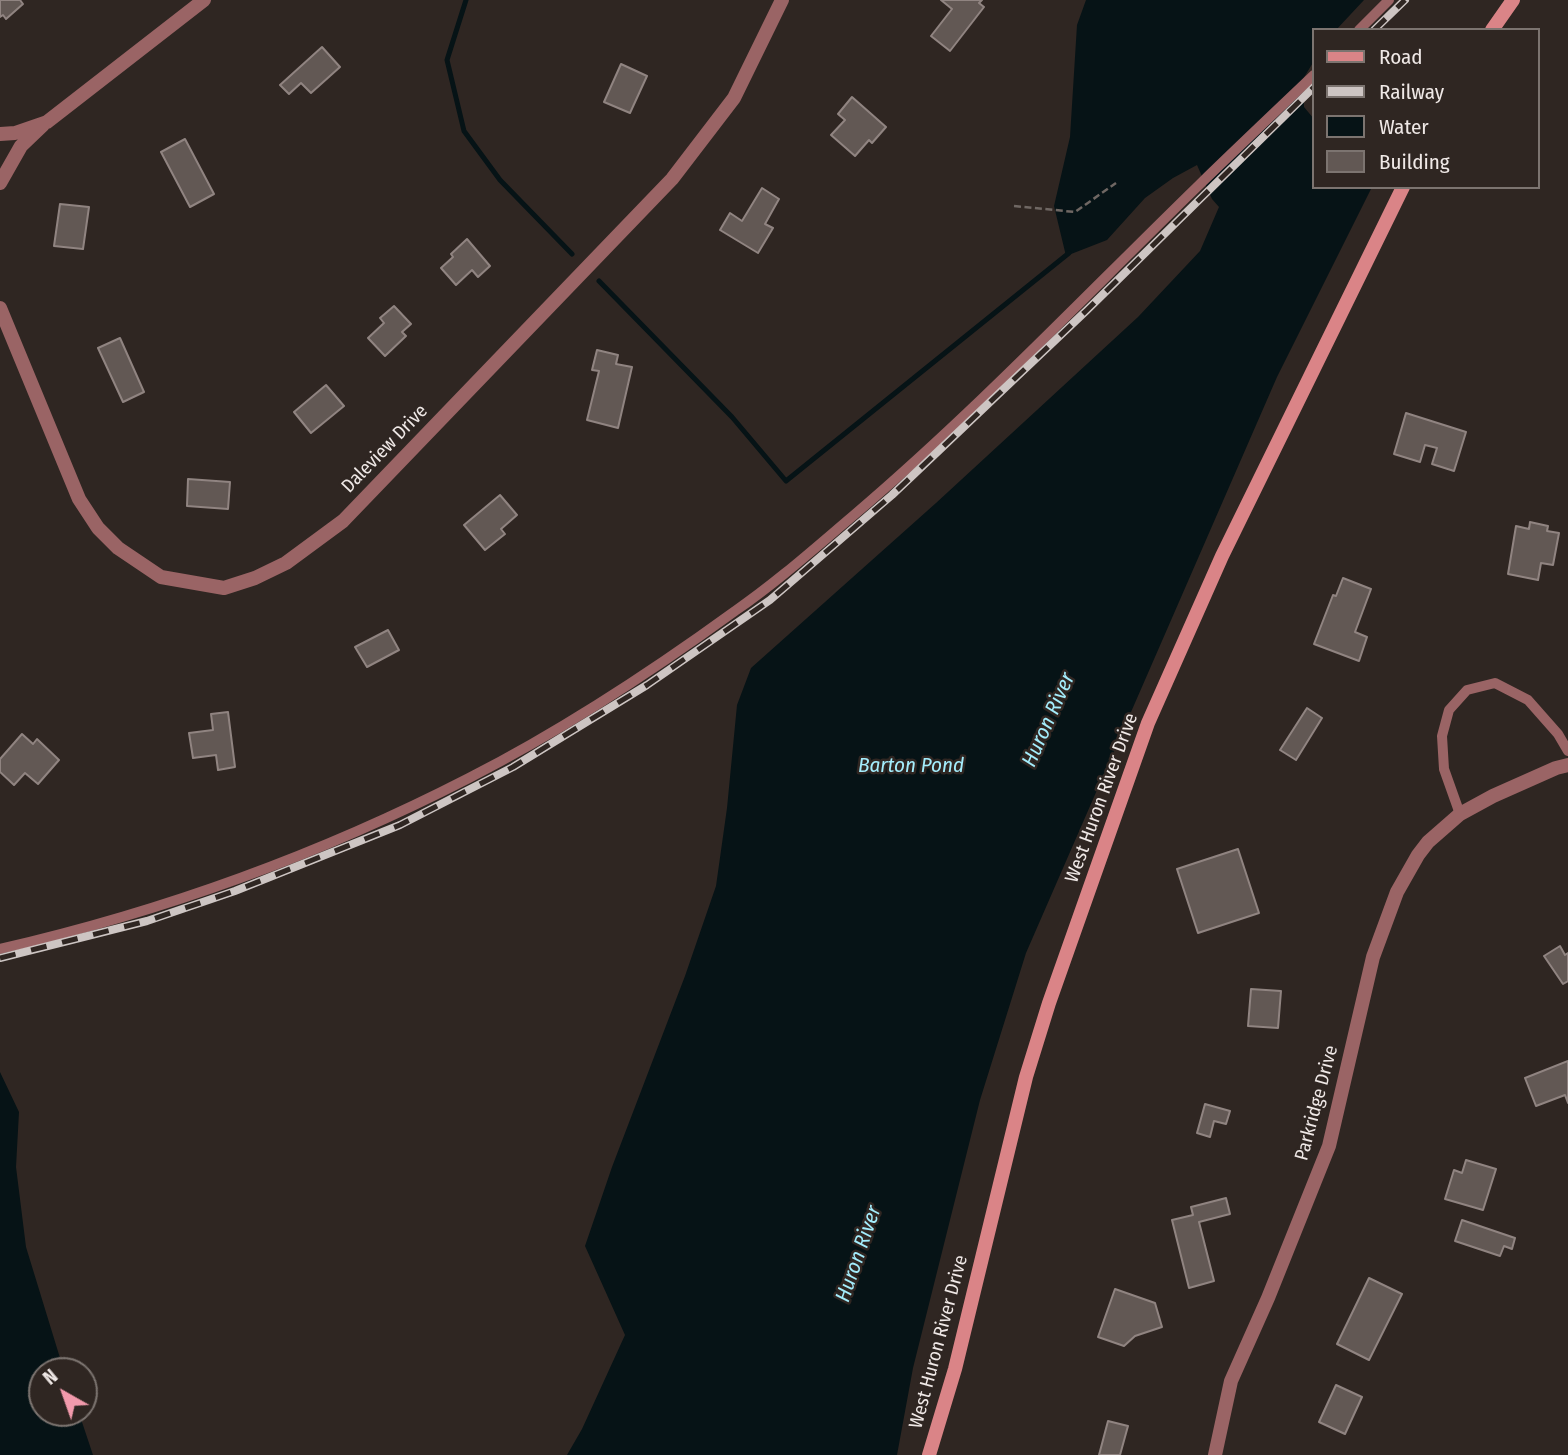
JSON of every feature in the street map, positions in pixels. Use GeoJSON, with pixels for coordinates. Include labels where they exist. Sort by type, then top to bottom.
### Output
{"type":"FeatureCollection","features":[{"type":"Feature","properties":{"kind":"street"},"geometry":{"type":"LineString","coordinates":[[0,183],[21,146],[47,122],[204,0]]}},
{"type":"Feature","properties":{"kind":"street","name":"Daleview Drive"},"geometry":{"type":"LineString","coordinates":[[0,308],[79,499],[98,528],[118,548],[161,577],[224,588],[255,578],[286,563],[343,520],[672,179],[734,98],[782,0]]}},
{"type":"Feature","properties":{"kind":"street"},"geometry":{"type":"LineString","coordinates":[[1493,28],[1513,0]]}},
{"type":"Feature","properties":{"kind":"street"},"geometry":{"type":"LineString","coordinates":[[0,134],[15,133],[47,122]]}},
{"type":"Feature","properties":{"kind":"street","name":"West Huron River Drive"},"geometry":{"type":"LineString","coordinates":[[929,1455],[955,1369],[1026,1077],[1049,1003],[1148,723],[1222,556],[1402,189]]}},
{"type":"Feature","properties":{"kind":"street","name":"Parkridge Drive"},"geometry":{"type":"LineString","coordinates":[[1216,1455],[1231,1381],[1268,1298],[1329,1146],[1373,957],[1397,891],[1428,842],[1460,814],[1493,796],[1568,765]]}},
{"type":"Feature","properties":{"kind":"lane"},"geometry":{"type":"LineString","coordinates":[[1361,28],[1389,0]]}},
{"type":"Feature","properties":{"kind":"lane"},"geometry":{"type":"LineString","coordinates":[[0,949],[107,922],[234,880],[350,834],[470,778],[580,714],[736,611],[917,461],[1019,365],[1198,186],[1312,77]]}},
{"type":"Feature","properties":{"kind":"lane"},"geometry":{"type":"LineString","coordinates":[[1460,814],[1444,769],[1442,736],[1449,710],[1467,690],[1495,682],[1528,700],[1558,734],[1568,751]]}},
{"type":"Feature","properties":{"kind":"path"},"geometry":{"type":"LineString","coordinates":[[1014,206],[1075,212],[1116,183]]}},
{"type":"Feature","properties":{"kind":"water","name":"Barton Pond"},"geometry":{"type":"Polygon","coordinates":[[[1086,0],[1364,0],[1338,28],[1312,28],[1312,64],[1303,79],[1304,107],[1312,117],[1312,189],[1371,189],[1277,377],[1026,953],[980,1100],[913,1368],[897,1455],[567,1455],[582,1429],[625,1335],[585,1246],[716,886],[737,705],[751,668],[1138,317],[1200,251],[1219,207],[1212,199],[1197,165],[1145,198],[1107,240],[1066,256],[1054,206],[1070,137],[1077,25],[1086,0]]]}},
{"type":"Feature","properties":{"kind":"water"},"geometry":{"type":"Polygon","coordinates":[[[0,1072],[19,1112],[16,1167],[26,1247],[60,1357],[28,1357],[28,1427],[84,1427],[93,1455],[0,1455],[0,1072]]]}},
{"type":"Feature","properties":{"kind":"building"},"geometry":{"type":"Polygon","coordinates":[[[0,0],[20,0],[23,4],[6,19],[3,15],[0,17],[0,0]]]}},
{"type":"Feature","properties":{"kind":"building"},"geometry":{"type":"Polygon","coordinates":[[[941,0],[982,0],[979,3],[984,7],[950,51],[931,36],[952,9],[941,0]]]}},
{"type":"Feature","properties":{"kind":"building"},"geometry":{"type":"Polygon","coordinates":[[[322,47],[340,67],[311,93],[301,83],[289,94],[280,85],[322,47]]]}},
{"type":"Feature","properties":{"kind":"building"},"geometry":{"type":"Polygon","coordinates":[[[621,64],[647,76],[630,113],[604,102],[621,64]]]}},
{"type":"Feature","properties":{"kind":"building"},"geometry":{"type":"Polygon","coordinates":[[[852,97],[886,127],[872,143],[869,140],[855,156],[831,135],[845,120],[838,114],[852,97]]]}},
{"type":"Feature","properties":{"kind":"building"},"geometry":{"type":"Polygon","coordinates":[[[185,139],[214,194],[190,207],[161,152],[185,139]]]}},
{"type":"Feature","properties":{"kind":"building"},"geometry":{"type":"Polygon","coordinates":[[[762,188],[779,199],[765,224],[773,228],[758,253],[720,230],[730,213],[742,221],[762,188]]]}},
{"type":"Feature","properties":{"kind":"building"},"geometry":{"type":"Polygon","coordinates":[[[60,204],[89,207],[83,249],[54,246],[60,204]]]}},
{"type":"Feature","properties":{"kind":"building"},"geometry":{"type":"Polygon","coordinates":[[[467,239],[490,266],[478,277],[472,270],[456,285],[441,268],[467,239]]]}},
{"type":"Feature","properties":{"kind":"building"},"geometry":{"type":"Polygon","coordinates":[[[394,306],[411,324],[402,332],[406,336],[385,356],[368,338],[384,323],[380,318],[394,306]]]}},
{"type":"Feature","properties":{"kind":"building"},"geometry":{"type":"Polygon","coordinates":[[[120,338],[144,392],[123,402],[98,348],[120,338]]]}},
{"type":"Feature","properties":{"kind":"building"},"geometry":{"type":"Polygon","coordinates":[[[597,350],[618,355],[616,364],[632,367],[618,428],[587,420],[599,371],[592,370],[597,350]]]}},
{"type":"Feature","properties":{"kind":"building"},"geometry":{"type":"Polygon","coordinates":[[[326,385],[344,406],[311,433],[294,412],[326,385]]]}},
{"type":"Feature","properties":{"kind":"building"},"geometry":{"type":"Polygon","coordinates":[[[1406,413],[1466,432],[1454,471],[1432,464],[1437,448],[1425,445],[1420,462],[1394,454],[1406,413]]]}},
{"type":"Feature","properties":{"kind":"building"},"geometry":{"type":"Polygon","coordinates":[[[188,479],[230,482],[228,509],[187,506],[188,479]]]}},
{"type":"Feature","properties":{"kind":"building"},"geometry":{"type":"Polygon","coordinates":[[[500,495],[517,515],[501,529],[505,534],[485,550],[464,525],[500,495]]]}},
{"type":"Feature","properties":{"kind":"building"},"geometry":{"type":"Polygon","coordinates":[[[1530,522],[1548,526],[1547,531],[1559,533],[1553,565],[1541,563],[1538,580],[1508,574],[1516,526],[1529,529],[1530,522]]]}},
{"type":"Feature","properties":{"kind":"building"},"geometry":{"type":"Polygon","coordinates":[[[1343,578],[1371,589],[1355,632],[1367,637],[1359,661],[1314,644],[1333,595],[1336,596],[1343,578]]]}},
{"type":"Feature","properties":{"kind":"building"},"geometry":{"type":"Polygon","coordinates":[[[388,630],[399,650],[367,667],[355,647],[388,630]]]}},
{"type":"Feature","properties":{"kind":"building"},"geometry":{"type":"Polygon","coordinates":[[[1307,708],[1322,718],[1296,760],[1280,750],[1307,708]]]}},
{"type":"Feature","properties":{"kind":"building"},"geometry":{"type":"Polygon","coordinates":[[[228,712],[235,767],[218,770],[216,755],[193,758],[189,733],[213,730],[211,714],[228,712]]]}},
{"type":"Feature","properties":{"kind":"building"},"geometry":{"type":"Polygon","coordinates":[[[22,734],[33,744],[37,739],[59,760],[38,784],[25,773],[14,785],[0,772],[0,759],[22,734]]]}},
{"type":"Feature","properties":{"kind":"building"},"geometry":{"type":"Polygon","coordinates":[[[1238,849],[1259,913],[1198,933],[1177,869],[1238,849]]]}},
{"type":"Feature","properties":{"kind":"building"},"geometry":{"type":"Polygon","coordinates":[[[1560,946],[1565,955],[1568,953],[1568,981],[1563,984],[1544,956],[1560,946]]]}},
{"type":"Feature","properties":{"kind":"building"},"geometry":{"type":"Polygon","coordinates":[[[1251,989],[1281,991],[1278,1028],[1248,1026],[1251,989]]]}},
{"type":"Feature","properties":{"kind":"building"},"geometry":{"type":"Polygon","coordinates":[[[1568,1061],[1568,1103],[1565,1095],[1536,1106],[1525,1078],[1568,1061]]]}},
{"type":"Feature","properties":{"kind":"building"},"geometry":{"type":"Polygon","coordinates":[[[1205,1104],[1230,1111],[1226,1124],[1214,1121],[1210,1137],[1197,1133],[1205,1104]]]}},
{"type":"Feature","properties":{"kind":"building"},"geometry":{"type":"Polygon","coordinates":[[[1466,1160],[1496,1169],[1483,1210],[1445,1199],[1454,1170],[1462,1173],[1466,1160]]]}},
{"type":"Feature","properties":{"kind":"building"},"geometry":{"type":"Polygon","coordinates":[[[1226,1198],[1230,1214],[1199,1222],[1214,1281],[1189,1288],[1172,1220],[1193,1215],[1191,1207],[1226,1198]]]}},
{"type":"Feature","properties":{"kind":"building"},"geometry":{"type":"Polygon","coordinates":[[[1462,1220],[1515,1238],[1512,1249],[1504,1246],[1500,1256],[1455,1241],[1462,1220]]]}},
{"type":"Feature","properties":{"kind":"building"},"geometry":{"type":"Polygon","coordinates":[[[1369,1278],[1402,1294],[1369,1360],[1337,1344],[1369,1278]]]}},
{"type":"Feature","properties":{"kind":"building"},"geometry":{"type":"Polygon","coordinates":[[[1115,1289],[1155,1303],[1162,1327],[1135,1336],[1124,1346],[1098,1337],[1115,1289]]]}},
{"type":"Feature","properties":{"kind":"building"},"geometry":{"type":"Polygon","coordinates":[[[1336,1385],[1362,1397],[1345,1434],[1319,1422],[1336,1385]]]}},
{"type":"Feature","properties":{"kind":"building"},"geometry":{"type":"Polygon","coordinates":[[[1108,1421],[1128,1426],[1120,1455],[1099,1455],[1108,1421]]]}},
{"type":"Feature","properties":{"kind":"waterway"},"geometry":{"type":"LineString","coordinates":[[466,0],[447,60],[464,131],[500,180],[572,254]]}},
{"type":"Feature","properties":{"kind":"waterway"},"geometry":{"type":"LineString","coordinates":[[599,281],[732,417],[786,481],[1069,253]]}},
{"type":"Feature","properties":{"kind":"railway"},"geometry":{"type":"LineString","coordinates":[[1376,28],[1405,0]]}},
{"type":"Feature","properties":{"kind":"railway"},"geometry":{"type":"LineString","coordinates":[[0,958],[147,921],[235,891],[400,825],[513,767],[647,685],[770,600],[892,495],[1087,310],[1312,89]]}},
{"type":"Feature","properties":{"kind":"water label","name":"Huron River"},"geometry":{"type":"Point","coordinates":[1049,720]}},
{"type":"Feature","properties":{"kind":"water label","name":"Huron River"},"geometry":{"type":"Point","coordinates":[859,1254]}}]}
